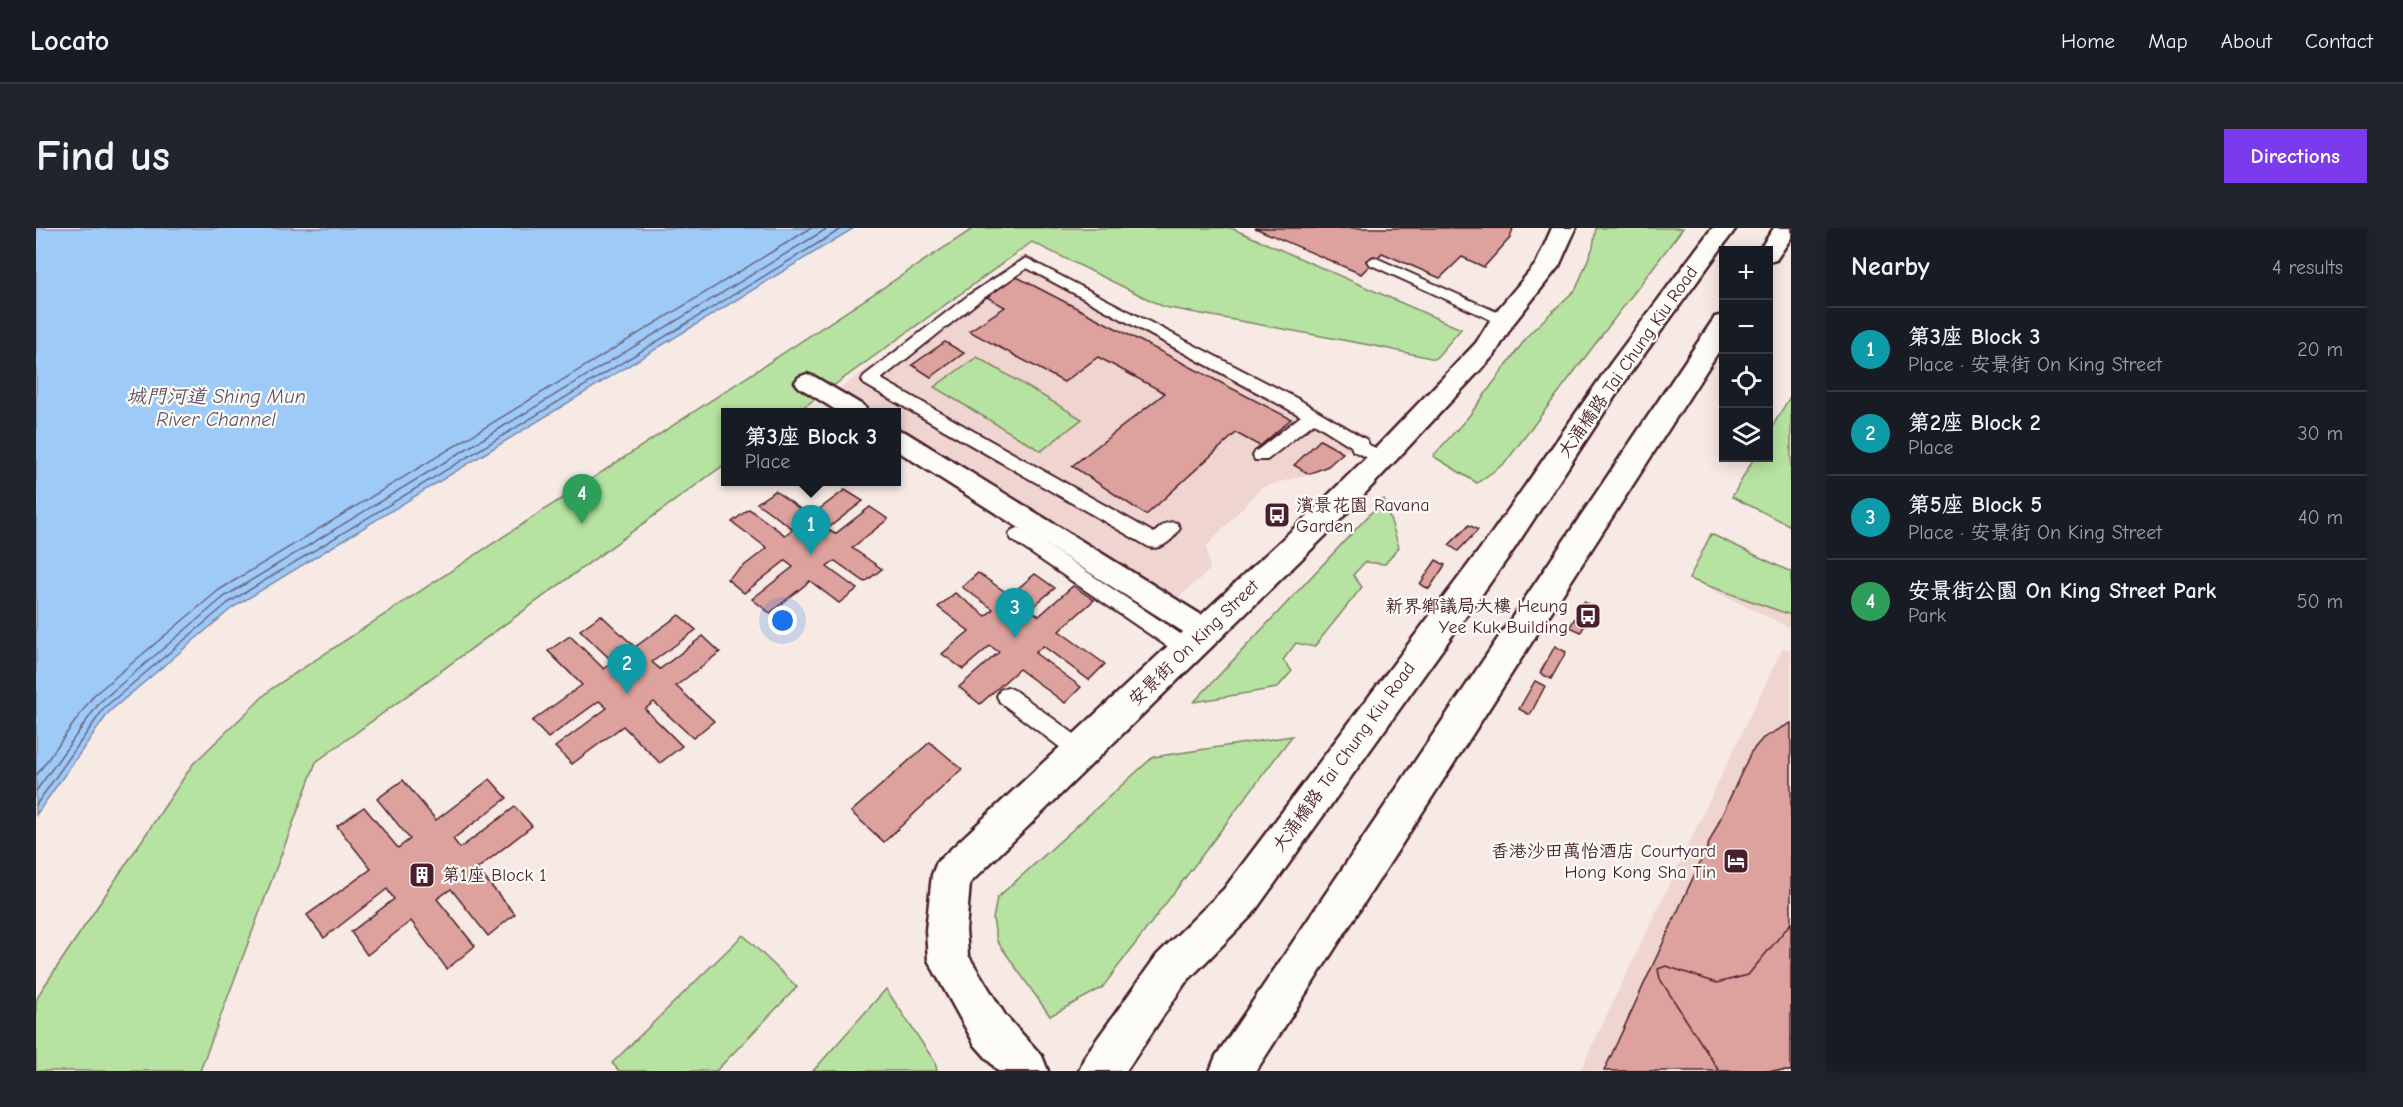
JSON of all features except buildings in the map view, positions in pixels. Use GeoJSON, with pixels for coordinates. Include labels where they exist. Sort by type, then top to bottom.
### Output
{"type":"FeatureCollection","features":[{"type":"Feature","properties":{"kind":"main road","name":"安景街 On King Street"},"geometry":{"type":"LineString","coordinates":[[1028,1071],[990,1030],[948,960],[946,930],[951,875],[1315,527],[1383,458],[1486,348],[1503,320],[1547,266],[1564,228]]}},
{"type":"Feature","properties":{"kind":"main road","name":"大涌橋路 Tai Chung Kiu Road"},"geometry":{"type":"LineString","coordinates":[[1100,1071],[1171,969],[1238,903],[1501,544],[1620,369],[1724,228]]}},
{"type":"Feature","properties":{"kind":"main road"},"geometry":{"type":"LineString","coordinates":[[1773,248],[1786,228]]}},
{"type":"Feature","properties":{"kind":"main road"},"geometry":{"type":"LineString","coordinates":[[1231,1071],[1719,332]]}},
{"type":"Feature","properties":{"kind":"street"},"geometry":{"type":"LineString","coordinates":[[807,382],[849,408]]}},
{"type":"Feature","properties":{"kind":"street"},"geometry":{"type":"LineString","coordinates":[[901,441],[1196,640]]}},
{"type":"Feature","properties":{"kind":"lane"},"geometry":{"type":"LineString","coordinates":[[1374,261],[1503,320]]}},
{"type":"Feature","properties":{"kind":"lane"},"geometry":{"type":"LineString","coordinates":[[1171,528],[1155,542],[870,380],[974,298],[1026,262],[1292,403],[1361,444],[1359,447],[1383,458]]}},
{"type":"Feature","properties":{"kind":"lane"},"geometry":{"type":"LineString","coordinates":[[1261,456],[1312,416]]}},
{"type":"Feature","properties":{"kind":"lane"},"geometry":{"type":"LineString","coordinates":[[1018,535],[1196,640]]}},
{"type":"Feature","properties":{"kind":"lane"},"geometry":{"type":"LineString","coordinates":[[1007,696],[1081,751]]}},
{"type":"Feature","properties":{"kind":"shaded area"},"geometry":{"type":"Polygon","coordinates":[[[1024,255],[1368,436],[1361,444],[1343,453],[1328,466],[1309,474],[1262,487],[1206,547],[1210,570],[1170,605],[901,431],[901,408],[867,408],[838,390],[1024,255]]]}},
{"type":"Feature","properties":{"kind":"shaded area"},"geometry":{"type":"Polygon","coordinates":[[[1689,579],[1791,615],[1791,628],[1689,579]]]}},
{"type":"Feature","properties":{"kind":"shaded area","name":"香港沙田萬怡酒店 Courtyard Hong Kong Sha Tin"},"geometry":{"type":"Polygon","coordinates":[[[1783,647],[1791,651],[1791,1071],[1580,1071],[1783,647]]]}},
{"type":"Feature","properties":{"kind":"green space"},"geometry":{"type":"Polygon","coordinates":[[[974,228],[1231,228],[1461,329],[1435,359],[1164,307],[1032,242],[803,408],[721,408],[721,467],[316,762],[200,1071],[36,1071],[36,1001],[41,991],[193,764],[271,689],[974,228]]]}},
{"type":"Feature","properties":{"kind":"green space"},"geometry":{"type":"Polygon","coordinates":[[[1596,228],[1683,228],[1505,463],[1477,483],[1433,456],[1469,416],[1530,333],[1576,289],[1593,247],[1596,228]]]}},
{"type":"Feature","properties":{"kind":"green space"},"geometry":{"type":"Polygon","coordinates":[[[977,357],[1082,419],[1041,451],[934,387],[977,357]]]}},
{"type":"Feature","properties":{"kind":"green space"},"geometry":{"type":"Polygon","coordinates":[[[1791,395],[1791,526],[1732,497],[1752,462],[1773,462],[1773,425],[1791,395]]]}},
{"type":"Feature","properties":{"kind":"green space"},"geometry":{"type":"Polygon","coordinates":[[[1384,499],[1399,547],[1385,564],[1365,562],[1353,575],[1362,587],[1314,647],[1296,643],[1283,660],[1292,671],[1277,688],[1194,702],[1384,499]]]}},
{"type":"Feature","properties":{"kind":"green space"},"geometry":{"type":"Polygon","coordinates":[[[1711,534],[1791,572],[1791,615],[1689,579],[1711,534]]]}},
{"type":"Feature","properties":{"kind":"green space"},"geometry":{"type":"Polygon","coordinates":[[[1292,736],[1102,988],[1050,1016],[997,941],[993,919],[997,898],[1153,757],[1292,736]]]}},
{"type":"Feature","properties":{"kind":"green space"},"geometry":{"type":"Polygon","coordinates":[[[743,935],[797,987],[716,1071],[619,1071],[612,1063],[743,935]]]}},
{"type":"Feature","properties":{"kind":"green space"},"geometry":{"type":"Polygon","coordinates":[[[886,989],[935,1062],[937,1071],[813,1071],[886,989]]]}},
{"type":"Feature","properties":{"kind":"water","name":"城門河道 Shing Mun River Channel"},"geometry":{"type":"Polygon","coordinates":[[[36,228],[854,228],[232,608],[109,712],[36,815],[36,228]]]}},
{"type":"Feature","properties":{"kind":"place","name":"濱景花園 Ravana Garden"},"geometry":{"type":"Point","coordinates":[1277,515]}},
{"type":"Feature","properties":{"kind":"place","name":"安景街公園 On King Street Park"},"geometry":{"type":"Point","coordinates":[582,524]}},
{"type":"Feature","properties":{"kind":"place","name":"第3座 Block 3"},"geometry":{"type":"Point","coordinates":[811,555]}},
{"type":"Feature","properties":{"kind":"place","name":"新界鄉議局大樓 Heung Yee Kuk Building"},"geometry":{"type":"Point","coordinates":[1588,616]}},
{"type":"Feature","properties":{"kind":"place","name":"第5座 Block 5"},"geometry":{"type":"Point","coordinates":[1015,638]}},
{"type":"Feature","properties":{"kind":"place","name":"第2座 Block 2"},"geometry":{"type":"Point","coordinates":[627,694]}},
{"type":"Feature","properties":{"kind":"place","name":"香港沙田萬怡酒店 Courtyard Hong Kong Sha Tin"},"geometry":{"type":"Point","coordinates":[1736,861]}},
{"type":"Feature","properties":{"kind":"place","name":"第1座 Block 1"},"geometry":{"type":"Point","coordinates":[422,875]}}]}
